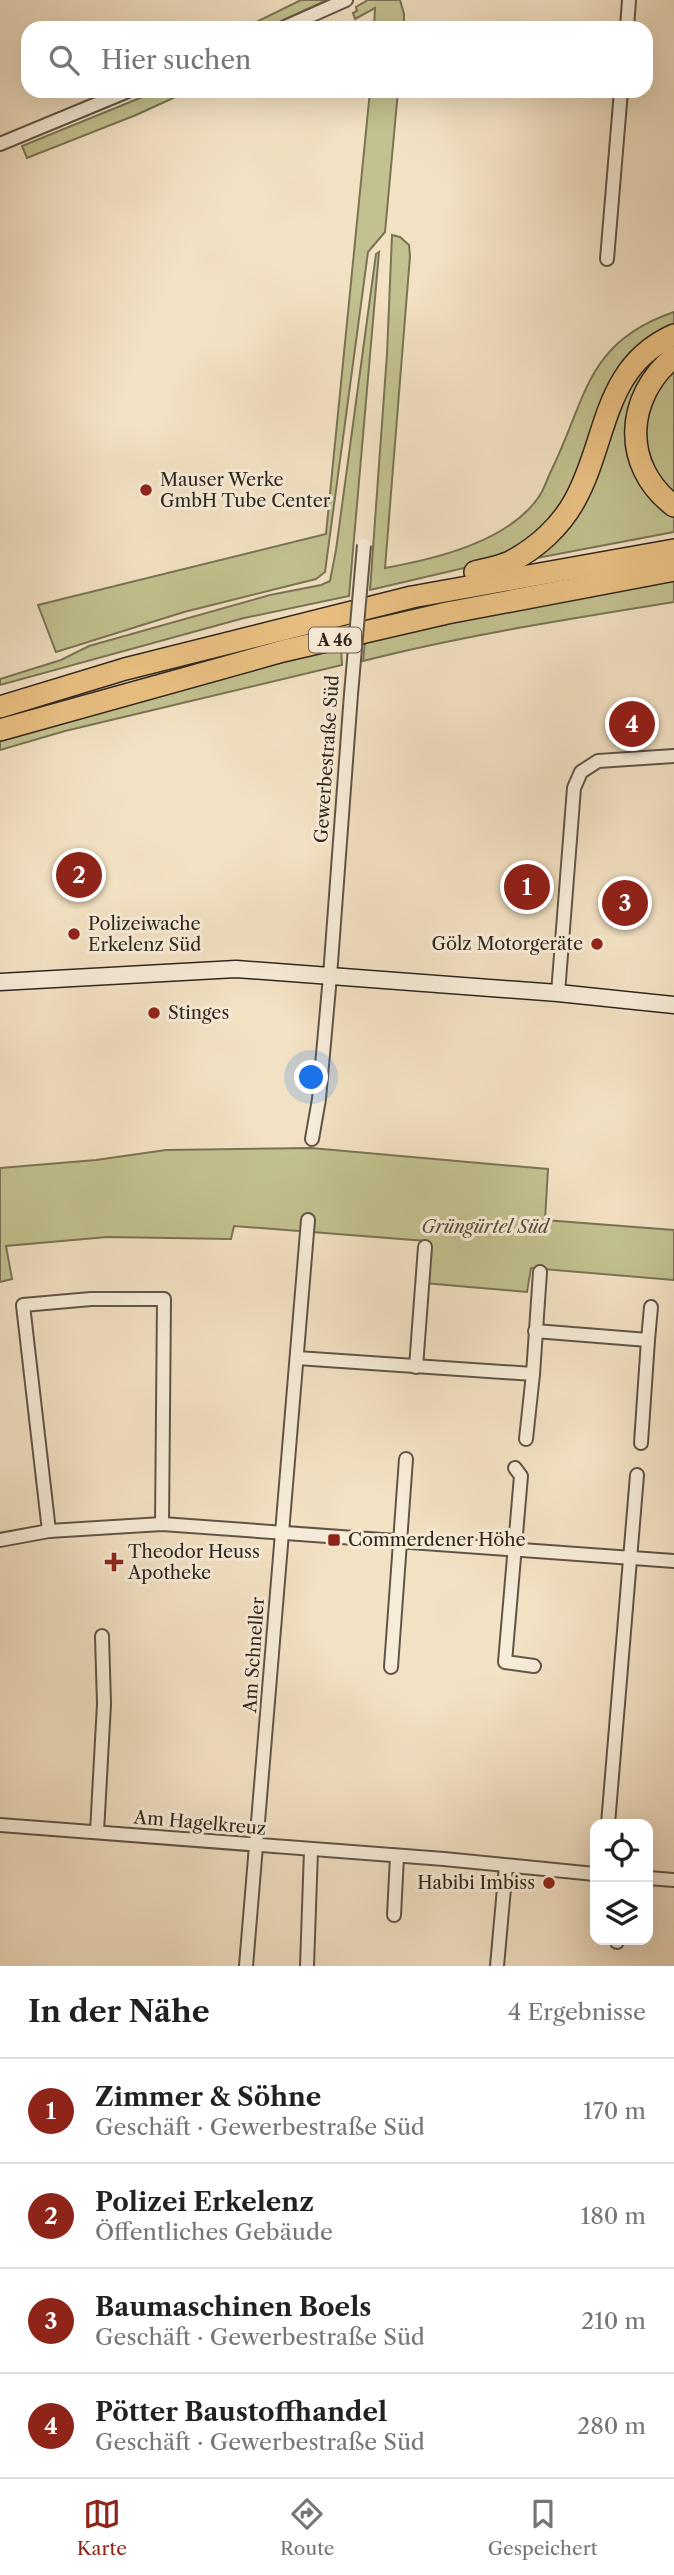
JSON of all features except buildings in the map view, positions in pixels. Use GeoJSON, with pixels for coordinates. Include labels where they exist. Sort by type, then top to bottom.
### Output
{"type":"FeatureCollection","features":[{"type":"Feature","properties":{"kind":"highway","name":"A 46"},"geometry":{"type":"LineString","coordinates":[[412,597],[448,579],[510,561],[550,533],[577,497],[610,402],[618,387],[638,360],[674,335]]}},
{"type":"Feature","properties":{"kind":"highway"},"geometry":{"type":"LineString","coordinates":[[674,357],[647,387],[641,400],[635,430],[637,446],[647,474],[660,493],[674,506]]}},
{"type":"Feature","properties":{"kind":"highway","name":"A 46"},"geometry":{"type":"LineString","coordinates":[[0,707],[125,669],[412,597],[674,550]]}},
{"type":"Feature","properties":{"kind":"highway","name":"A 46"},"geometry":{"type":"LineString","coordinates":[[0,730],[283,651],[447,613],[674,570]]}},
{"type":"Feature","properties":{"kind":"street"},"geometry":{"type":"LineString","coordinates":[[299,21],[346,0]]}},
{"type":"Feature","properties":{"kind":"street"},"geometry":{"type":"LineString","coordinates":[[628,21],[629,0]]}},
{"type":"Feature","properties":{"kind":"street"},"geometry":{"type":"LineString","coordinates":[[0,144],[111,98]]}},
{"type":"Feature","properties":{"kind":"street"},"geometry":{"type":"LineString","coordinates":[[607,259],[620,98]]}},
{"type":"Feature","properties":{"kind":"street","name":"Gewerbestraße Süd"},"geometry":{"type":"LineString","coordinates":[[312,1139],[319,1099],[330,975],[364,545]]}},
{"type":"Feature","properties":{"kind":"street"},"geometry":{"type":"LineString","coordinates":[[558,993],[574,788],[581,772],[598,761],[674,755]]}},
{"type":"Feature","properties":{"kind":"street"},"geometry":{"type":"LineString","coordinates":[[0,982],[236,969],[558,993],[674,1005]]}},
{"type":"Feature","properties":{"kind":"street","name":"Am Schneller"},"geometry":{"type":"LineString","coordinates":[[246,1966],[308,1220]]}},
{"type":"Feature","properties":{"kind":"street"},"geometry":{"type":"LineString","coordinates":[[416,1367],[425,1247]]}},
{"type":"Feature","properties":{"kind":"street"},"geometry":{"type":"LineString","coordinates":[[526,1439],[540,1272]]}},
{"type":"Feature","properties":{"kind":"street"},"geometry":{"type":"LineString","coordinates":[[48,1531],[23,1305],[91,1299],[163,1298],[162,1524]]}},
{"type":"Feature","properties":{"kind":"street"},"geometry":{"type":"LineString","coordinates":[[641,1443],[651,1307]]}},
{"type":"Feature","properties":{"kind":"street"},"geometry":{"type":"LineString","coordinates":[[536,1331],[648,1340]]}},
{"type":"Feature","properties":{"kind":"street"},"geometry":{"type":"LineString","coordinates":[[297,1358],[533,1374]]}},
{"type":"Feature","properties":{"kind":"street"},"geometry":{"type":"LineString","coordinates":[[391,1667],[405,1459]]}},
{"type":"Feature","properties":{"kind":"street"},"geometry":{"type":"LineString","coordinates":[[515,1468],[521,1476],[505,1662],[534,1666]]}},
{"type":"Feature","properties":{"kind":"street"},"geometry":{"type":"LineString","coordinates":[[608,1819],[637,1475]]}},
{"type":"Feature","properties":{"kind":"street"},"geometry":{"type":"LineString","coordinates":[[0,1540],[48,1531],[162,1524],[674,1561]]}},
{"type":"Feature","properties":{"kind":"street"},"geometry":{"type":"LineString","coordinates":[[97,1832],[104,1704],[102,1636]]}},
{"type":"Feature","properties":{"kind":"street","name":"Am Hagelkreuz"},"geometry":{"type":"LineString","coordinates":[[0,1825],[590,1874]]}},
{"type":"Feature","properties":{"kind":"street"},"geometry":{"type":"LineString","coordinates":[[307,1966],[311,1850]]}},
{"type":"Feature","properties":{"kind":"street"},"geometry":{"type":"LineString","coordinates":[[394,1915],[397,1857]]}},
{"type":"Feature","properties":{"kind":"street"},"geometry":{"type":"LineString","coordinates":[[497,1966],[506,1866]]}},
{"type":"Feature","properties":{"kind":"street"},"geometry":{"type":"LineString","coordinates":[[653,1878],[674,1880]]}},
{"type":"Feature","properties":{"kind":"green space"},"geometry":{"type":"Polygon","coordinates":[[[301,0],[327,0],[281,21],[258,21],[301,0]]]}},
{"type":"Feature","properties":{"kind":"green space"},"geometry":{"type":"Polygon","coordinates":[[[368,0],[400,0],[404,21],[374,21],[375,8],[355,19],[353,13],[357,11],[356,7],[368,0]]]}},
{"type":"Feature","properties":{"kind":"green space"},"geometry":{"type":"Polygon","coordinates":[[[140,98],[173,98],[27,158],[22,146],[140,98]]]}},
{"type":"Feature","properties":{"kind":"green space"},"geometry":{"type":"Polygon","coordinates":[[[369,98],[397,98],[385,232],[368,252],[325,572],[316,579],[184,612],[56,652],[38,605],[326,534],[369,98]]]}},
{"type":"Feature","properties":{"kind":"green space"},"geometry":{"type":"Polygon","coordinates":[[[392,235],[400,237],[409,245],[410,256],[385,568],[469,546],[508,526],[525,513],[542,491],[583,396],[606,356],[623,339],[645,324],[674,312],[674,326],[660,334],[557,513],[523,545],[481,564],[370,590],[387,354],[392,235]]]}},
{"type":"Feature","properties":{"kind":"green space"},"geometry":{"type":"Polygon","coordinates":[[[379,252],[349,596],[244,618],[0,685],[0,679],[61,660],[89,646],[270,595],[330,581],[376,254],[379,252]]]}},
{"type":"Feature","properties":{"kind":"green space"},"geometry":{"type":"Polygon","coordinates":[[[674,339],[631,425],[674,512],[674,532],[521,561],[540,548],[620,391],[674,339]]]}},
{"type":"Feature","properties":{"kind":"green space"},"geometry":{"type":"Polygon","coordinates":[[[674,365],[674,493],[652,463],[645,426],[651,397],[674,365]]]}},
{"type":"Feature","properties":{"kind":"green space"},"geometry":{"type":"Polygon","coordinates":[[[674,579],[674,602],[479,635],[363,661],[365,642],[531,606],[674,579]]]}},
{"type":"Feature","properties":{"kind":"green space"},"geometry":{"type":"Polygon","coordinates":[[[341,648],[342,665],[65,731],[0,750],[0,736],[151,693],[341,648]]]}},
{"type":"Feature","properties":{"kind":"green space","name":"Grüngürtel Süd"},"geometry":{"type":"Polygon","coordinates":[[[311,1148],[548,1169],[545,1220],[674,1230],[674,1280],[531,1268],[527,1292],[424,1283],[426,1241],[234,1226],[231,1239],[107,1237],[6,1246],[12,1279],[0,1282],[0,1168],[96,1160],[166,1150],[311,1148]]]}},
{"type":"Feature","properties":{"kind":"place","name":"Mauser Werke GmbH Tube Center"},"geometry":{"type":"Point","coordinates":[146,490]}},
{"type":"Feature","properties":{"kind":"place","name":"Pötter Baustoffhandel"},"geometry":{"type":"Point","coordinates":[632,724]}},
{"type":"Feature","properties":{"kind":"place","name":"Polizei Erkelenz"},"geometry":{"type":"Point","coordinates":[79,875]}},
{"type":"Feature","properties":{"kind":"place","name":"Zimmer & Söhne"},"geometry":{"type":"Point","coordinates":[527,887]}},
{"type":"Feature","properties":{"kind":"place","name":"Baumaschinen Boels"},"geometry":{"type":"Point","coordinates":[625,903]}},
{"type":"Feature","properties":{"kind":"place","name":"Polizeiwache Erkelenz Süd"},"geometry":{"type":"Point","coordinates":[74,934]}},
{"type":"Feature","properties":{"kind":"place","name":"Gölz Motorgeräte"},"geometry":{"type":"Point","coordinates":[597,944]}},
{"type":"Feature","properties":{"kind":"place","name":"Stinges"},"geometry":{"type":"Point","coordinates":[154,1013]}},
{"type":"Feature","properties":{"kind":"place","name":"Commerdener Höhe"},"geometry":{"type":"Point","coordinates":[334,1540]}},
{"type":"Feature","properties":{"kind":"place","name":"Theodor Heuss Apotheke"},"geometry":{"type":"Point","coordinates":[114,1562]}},
{"type":"Feature","properties":{"kind":"place","name":"Habibi Imbiss"},"geometry":{"type":"Point","coordinates":[549,1883]}}]}
